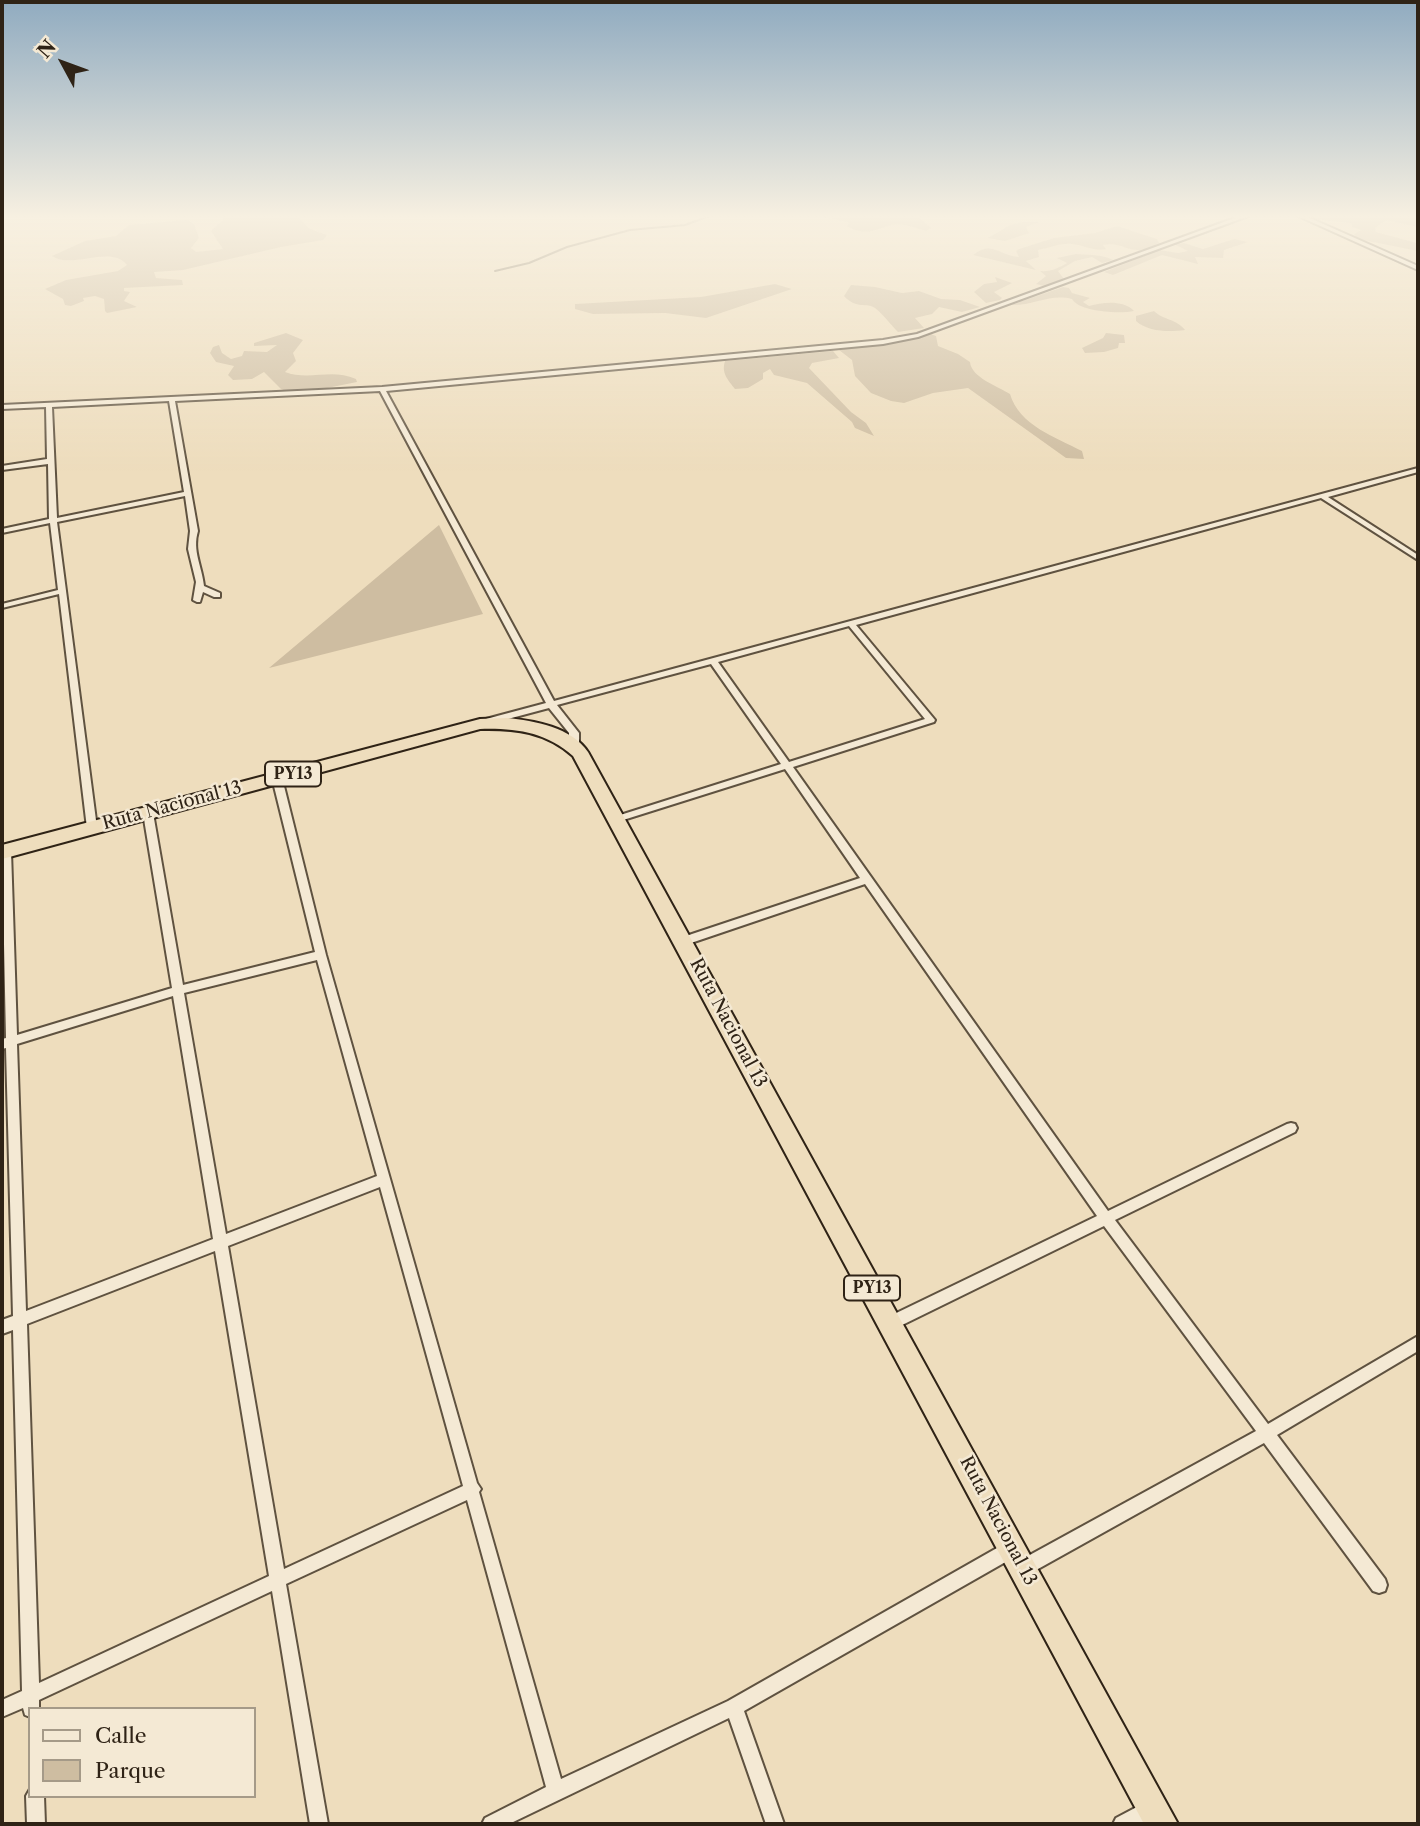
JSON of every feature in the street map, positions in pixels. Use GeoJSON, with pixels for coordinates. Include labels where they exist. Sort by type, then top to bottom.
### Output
{"type":"FeatureCollection","features":[{"type":"Feature","properties":{"kind":"highway","name":"Ruta Nacional 13"},"geometry":{"type":"LineString","coordinates":[[4,851],[480,724],[528,726],[566,739],[580,752],[684,941],[1157,1816]]}},
{"type":"Feature","properties":{"kind":"street"},"geometry":{"type":"LineString","coordinates":[[2,407],[382,389],[901,338],[918,335],[1017,300]]}},
{"type":"Feature","properties":{"kind":"street"},"geometry":{"type":"LineString","coordinates":[[382,389],[552,705],[574,733],[574,746]]}},
{"type":"Feature","properties":{"kind":"street"},"geometry":{"type":"LineString","coordinates":[[172,399],[194,531],[191,548],[202,588],[197,600]]}},
{"type":"Feature","properties":{"kind":"street"},"geometry":{"type":"LineString","coordinates":[[49,405],[53,519],[92,828]]}},
{"type":"Feature","properties":{"kind":"street"},"geometry":{"type":"LineString","coordinates":[[2,468],[51,461]]}},
{"type":"Feature","properties":{"kind":"street"},"geometry":{"type":"LineString","coordinates":[[480,724],[1417,471]]}},
{"type":"Feature","properties":{"kind":"street"},"geometry":{"type":"LineString","coordinates":[[2,531],[188,493]]}},
{"type":"Feature","properties":{"kind":"street"},"geometry":{"type":"LineString","coordinates":[[1324,497],[1418,558]]}},
{"type":"Feature","properties":{"kind":"street"},"geometry":{"type":"LineString","coordinates":[[202,588],[217,595]]}},
{"type":"Feature","properties":{"kind":"street"},"geometry":{"type":"LineString","coordinates":[[2,606],[62,591]]}},
{"type":"Feature","properties":{"kind":"street"},"geometry":{"type":"LineString","coordinates":[[617,819],[787,763],[931,720],[850,623]]}},
{"type":"Feature","properties":{"kind":"street"},"geometry":{"type":"LineString","coordinates":[[713,660],[1105,1217],[1379,1585]]}},
{"type":"Feature","properties":{"kind":"street"},"geometry":{"type":"LineString","coordinates":[[277,778],[321,955],[556,1791]]}},
{"type":"Feature","properties":{"kind":"street"},"geometry":{"type":"LineString","coordinates":[[148,813],[319,1824]]}},
{"type":"Feature","properties":{"kind":"street"},"geometry":{"type":"LineString","coordinates":[[4,851],[6,1042],[20,1320],[31,1701]]}},
{"type":"Feature","properties":{"kind":"street"},"geometry":{"type":"LineString","coordinates":[[684,941],[868,879]]}},
{"type":"Feature","properties":{"kind":"street"},"geometry":{"type":"LineString","coordinates":[[6,1042],[176,991],[321,955]]}},
{"type":"Feature","properties":{"kind":"street"},"geometry":{"type":"LineString","coordinates":[[891,1323],[1291,1128]]}},
{"type":"Feature","properties":{"kind":"street"},"geometry":{"type":"LineString","coordinates":[[2,1327],[384,1179]]}},
{"type":"Feature","properties":{"kind":"street"},"geometry":{"type":"LineString","coordinates":[[491,1824],[734,1707],[1018,1558],[1265,1434],[1418,1343]]}},
{"type":"Feature","properties":{"kind":"street"},"geometry":{"type":"LineString","coordinates":[[2,1709],[31,1701],[473,1489]]}},
{"type":"Feature","properties":{"kind":"street"},"geometry":{"type":"LineString","coordinates":[[734,1707],[775,1824]]}},
{"type":"Feature","properties":{"kind":"street"},"geometry":{"type":"LineString","coordinates":[[35,1798],[36,1824]]}},
{"type":"Feature","properties":{"kind":"street"},"geometry":{"type":"LineString","coordinates":[[1122,1824],[1157,1816]]}},
{"type":"Feature","properties":{"kind":"green space"},"geometry":{"type":"Polygon","coordinates":[[[63,300],[84,301],[71,306],[65,305],[63,300]]]}},
{"type":"Feature","properties":{"kind":"green space"},"geometry":{"type":"Polygon","coordinates":[[[104,300],[125,300],[137,307],[107,313],[104,300]]]}},
{"type":"Feature","properties":{"kind":"green space"},"geometry":{"type":"Polygon","coordinates":[[[643,300],[759,300],[706,318],[665,313],[593,314],[575,309],[575,304],[643,300]]]}},
{"type":"Feature","properties":{"kind":"green space"},"geometry":{"type":"Polygon","coordinates":[[[849,300],[961,300],[980,307],[962,312],[939,307],[932,314],[915,318],[924,328],[898,332],[872,306],[849,300]]]}},
{"type":"Feature","properties":{"kind":"green space"},"geometry":{"type":"Polygon","coordinates":[[[1025,300],[1044,300],[1027,304],[1011,305],[1025,300]]]}},
{"type":"Feature","properties":{"kind":"green space"},"geometry":{"type":"Polygon","coordinates":[[[1073,300],[1086,300],[1083,302],[1089,306],[1119,304],[1134,311],[1110,312],[1076,303],[1073,300]]]}},
{"type":"Feature","properties":{"kind":"green space"},"geometry":{"type":"Polygon","coordinates":[[[1154,311],[1185,330],[1153,329],[1136,321],[1136,316],[1154,311]]]}},
{"type":"Feature","properties":{"kind":"green space"},"geometry":{"type":"Polygon","coordinates":[[[286,333],[303,340],[293,353],[296,361],[285,372],[347,376],[357,382],[327,388],[286,391],[264,372],[252,379],[233,380],[228,375],[234,366],[216,362],[210,353],[213,347],[219,345],[222,353],[231,359],[242,356],[244,351],[267,352],[277,345],[254,346],[254,343],[286,333]]]}},
{"type":"Feature","properties":{"kind":"green space"},"geometry":{"type":"Polygon","coordinates":[[[1106,333],[1124,335],[1125,343],[1119,343],[1118,348],[1104,352],[1085,353],[1082,348],[1103,338],[1106,333]]]}},
{"type":"Feature","properties":{"kind":"green space"},"geometry":{"type":"Polygon","coordinates":[[[931,334],[936,336],[938,346],[970,362],[980,377],[1010,394],[1021,414],[1030,422],[1082,451],[1084,459],[1066,458],[968,388],[933,393],[904,403],[871,393],[855,376],[852,360],[839,350],[887,345],[931,334]]]}},
{"type":"Feature","properties":{"kind":"green space"},"geometry":{"type":"Polygon","coordinates":[[[833,351],[839,358],[812,363],[809,368],[851,412],[866,423],[874,436],[855,428],[852,422],[807,383],[774,375],[770,369],[763,373],[763,379],[748,388],[735,389],[724,369],[725,361],[833,351]]]}},
{"type":"Feature","properties":{"kind":"green space"},"geometry":{"type":"Polygon","coordinates":[[[439,525],[483,614],[269,668],[439,525]]]}}]}
